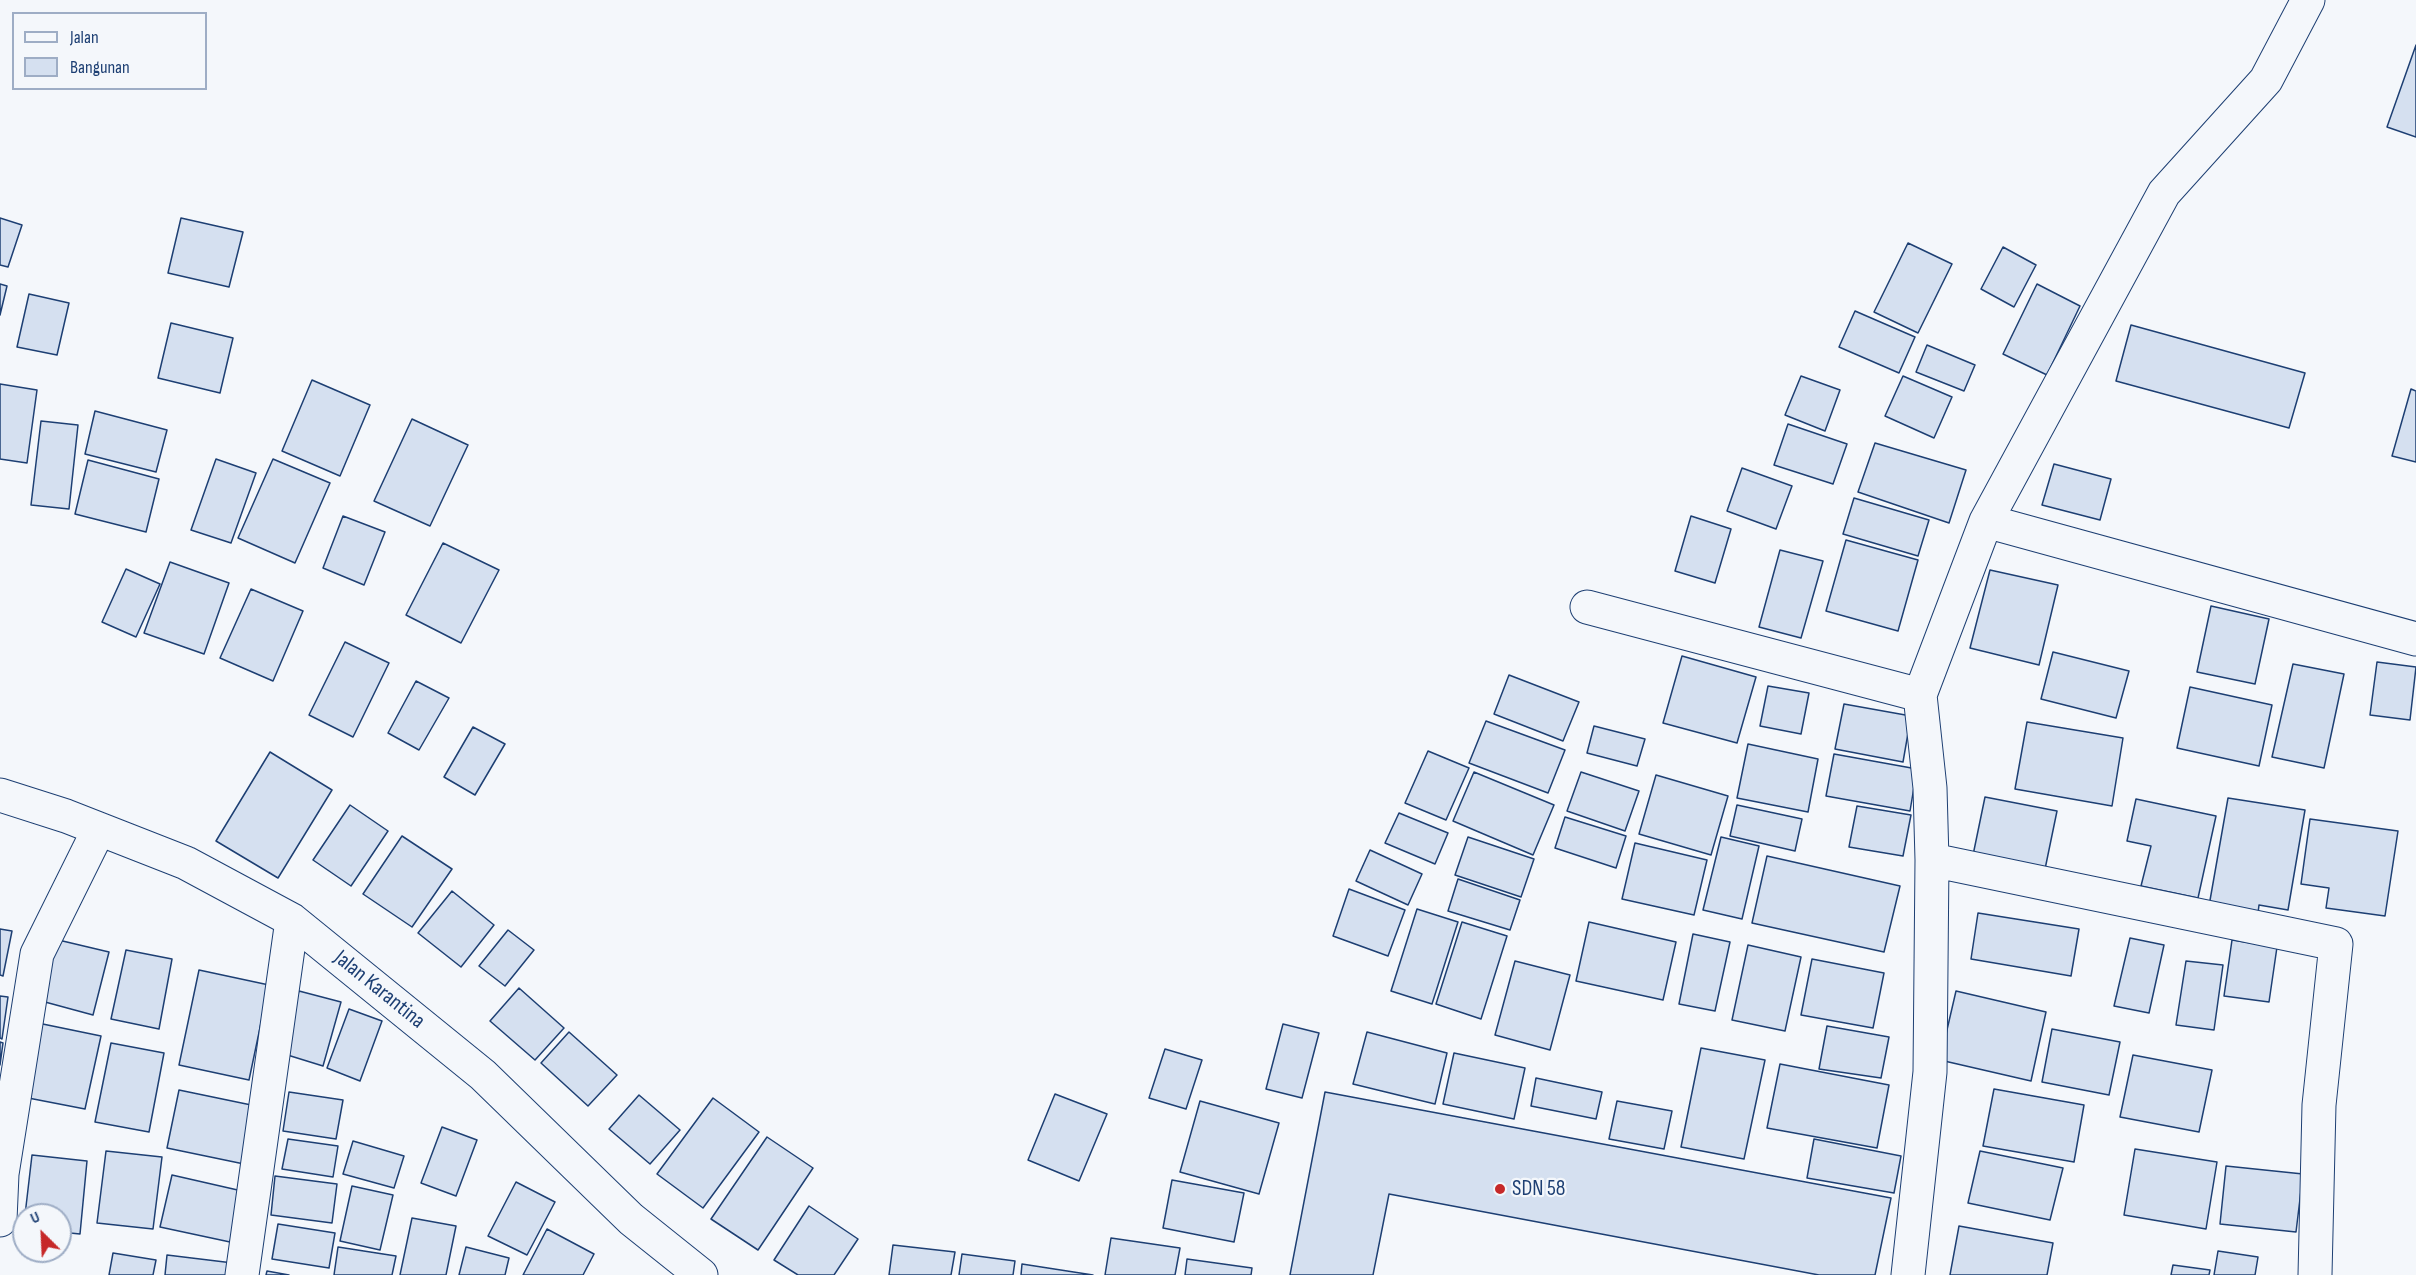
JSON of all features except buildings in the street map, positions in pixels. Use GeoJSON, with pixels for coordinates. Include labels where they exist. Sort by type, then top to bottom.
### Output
{"type":"FeatureCollection","features":[{"type":"Feature","properties":{"kind":"street"},"geometry":{"type":"LineString","coordinates":[[1908,1275],[1930,1072],[1932,860],[1930,788],[1920,695],[1986,520],[2164,193],[2266,80],[2308,0]]}},
{"type":"Feature","properties":{"kind":"street"},"geometry":{"type":"LineString","coordinates":[[1986,520],[2416,639]]}},
{"type":"Feature","properties":{"kind":"street"},"geometry":{"type":"LineString","coordinates":[[1587,607],[1920,695]]}},
{"type":"Feature","properties":{"kind":"street","name":"Jalan Karantina"},"geometry":{"type":"LineString","coordinates":[[0,795],[99,829],[186,863],[292,920],[483,1075],[632,1219],[701,1275]]}},
{"type":"Feature","properties":{"kind":"street"},"geometry":{"type":"LineString","coordinates":[[0,1220],[4,1162],[37,954],[99,829]]}},
{"type":"Feature","properties":{"kind":"street"},"geometry":{"type":"LineString","coordinates":[[1932,860],[2336,944],[2319,1105],[2315,1275]]}},
{"type":"Feature","properties":{"kind":"street"},"geometry":{"type":"LineString","coordinates":[[242,1275],[292,920]]}},
{"type":"Feature","properties":{"kind":"place","name":"SDN 58"},"geometry":{"type":"Point","coordinates":[1500,1189]}}]}
